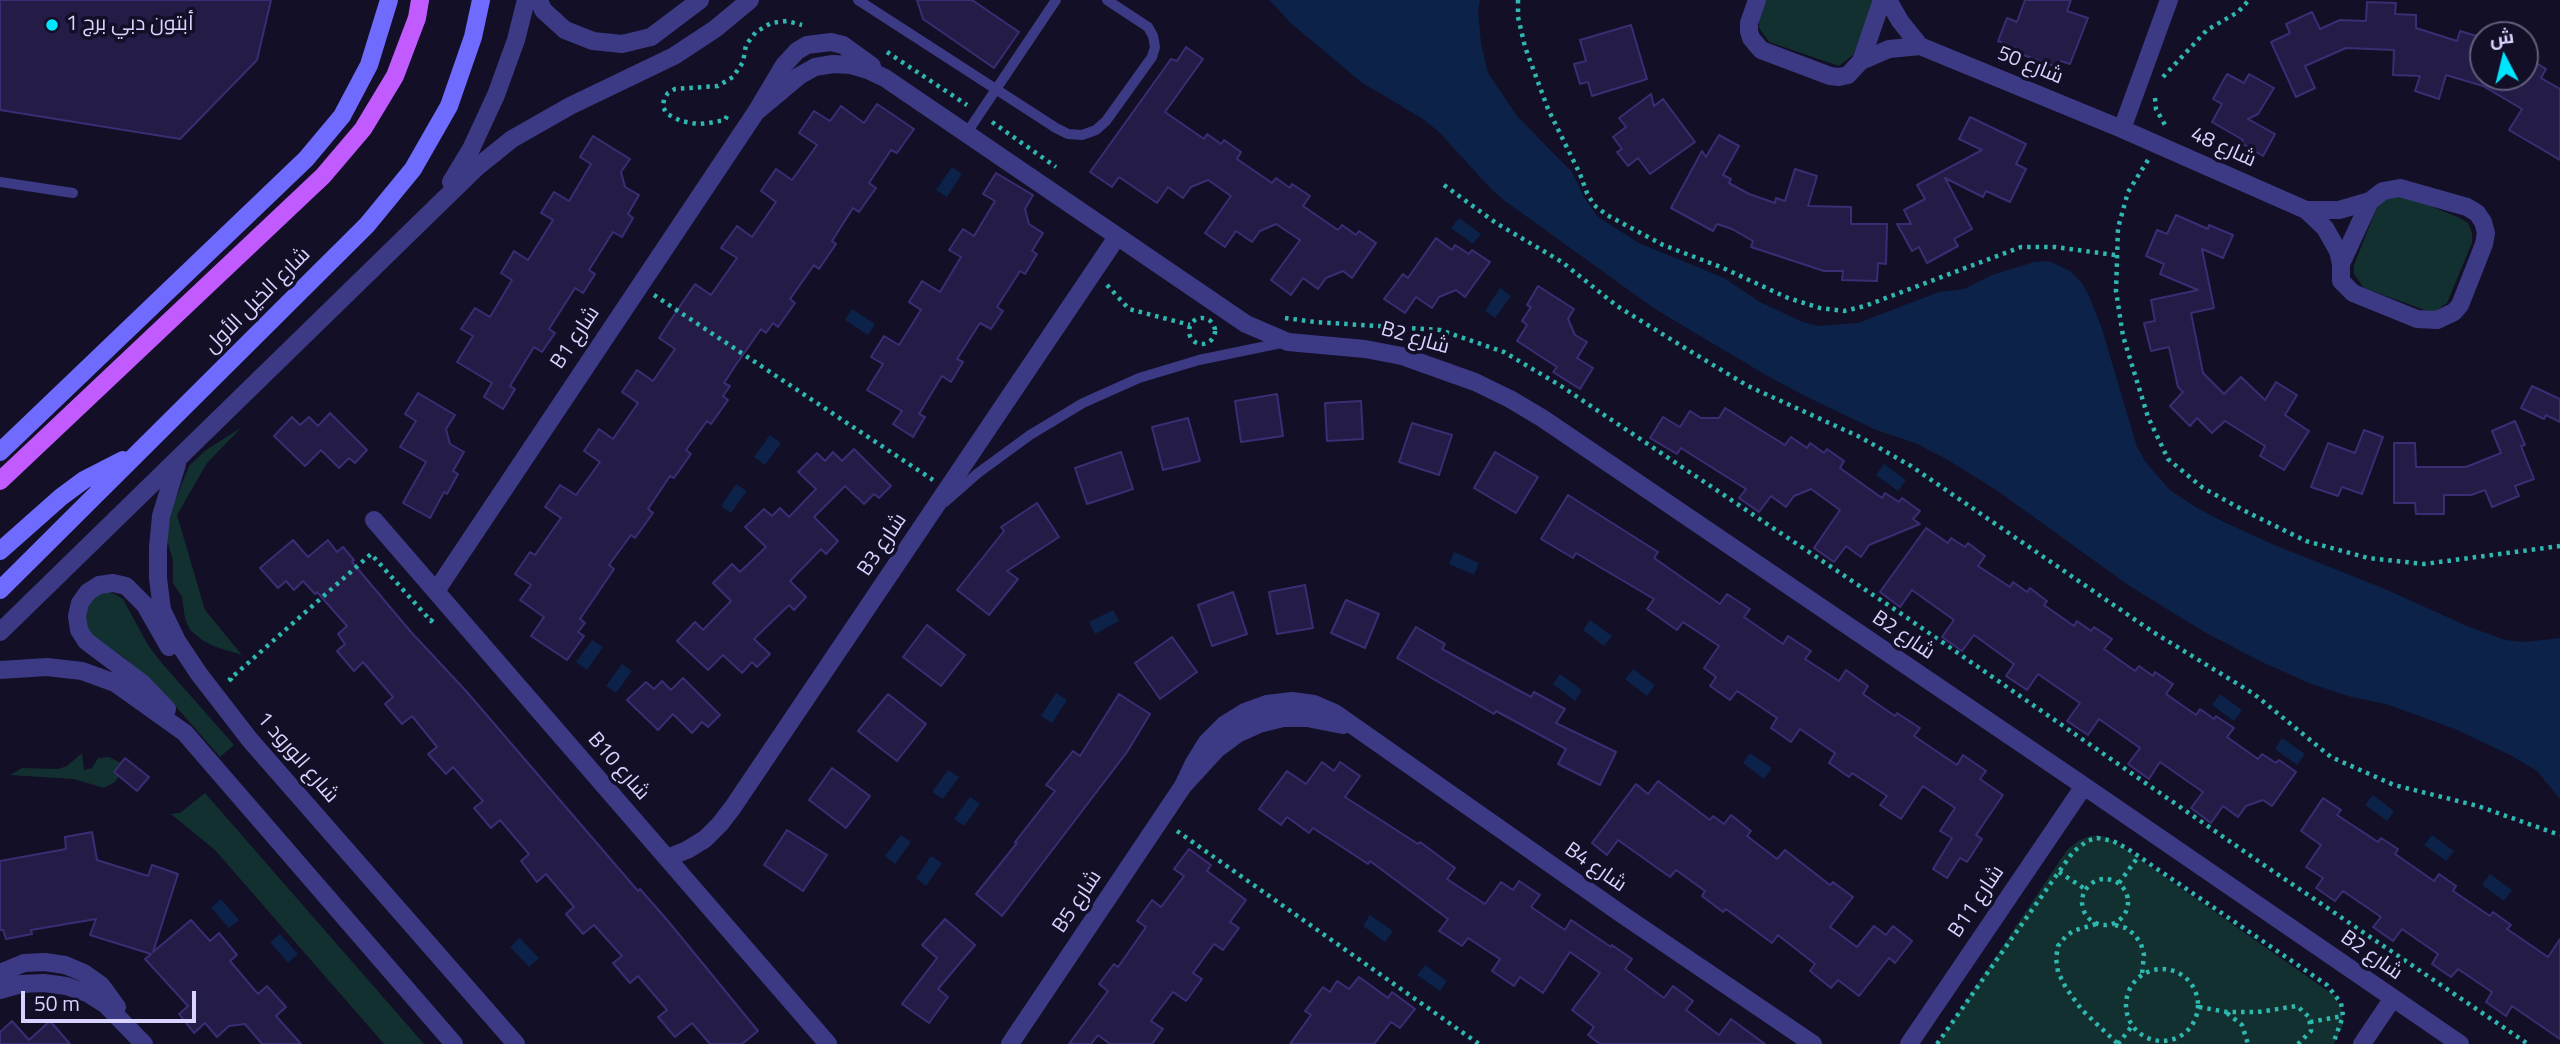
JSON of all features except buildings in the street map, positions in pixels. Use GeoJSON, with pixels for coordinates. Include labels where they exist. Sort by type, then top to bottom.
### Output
{"type":"FeatureCollection","features":[{"type":"Feature","properties":{"kind":"main road"},"geometry":{"type":"LineString","coordinates":[[0,452],[306,159],[342,116],[369,65],[388,0]]}},
{"type":"Feature","properties":{"kind":"main road"},"geometry":{"type":"LineString","coordinates":[[0,481],[323,176],[363,130],[395,76],[420,0]]}},
{"type":"Feature","properties":{"kind":"main road","name":"شارع الخيل الأول"},"geometry":{"type":"LineString","coordinates":[[0,590],[367,225],[414,169],[449,106],[473,37],[481,0]]}},
{"type":"Feature","properties":{"kind":"main road"},"geometry":{"type":"LineString","coordinates":[[0,551],[76,486],[109,466],[136,454]]}},
{"type":"Feature","properties":{"kind":"street"},"geometry":{"type":"LineString","coordinates":[[441,200],[471,149],[496,95],[527,0]]}},
{"type":"Feature","properties":{"kind":"street"},"geometry":{"type":"LineString","coordinates":[[539,0],[543,10],[565,30],[593,41],[622,44],[651,37],[700,0]]}},
{"type":"Feature","properties":{"kind":"street"},"geometry":{"type":"LineString","coordinates":[[0,632],[441,200],[512,139],[570,106],[674,55],[715,29],[750,0]]}},
{"type":"Feature","properties":{"kind":"street","name":"شارع 50"},"geometry":{"type":"LineString","coordinates":[[1757,0],[1749,31],[1761,50],[1830,76],[1848,75],[1861,61],[1889,49],[1920,46],[2122,129]]}},
{"type":"Feature","properties":{"kind":"street"},"geometry":{"type":"LineString","coordinates":[[1861,61],[1882,0]]}},
{"type":"Feature","properties":{"kind":"street","name":"شارع 50"},"geometry":{"type":"LineString","coordinates":[[1888,0],[1900,21],[1920,46]]}},
{"type":"Feature","properties":{"kind":"street"},"geometry":{"type":"LineString","coordinates":[[2122,129],[2169,0]]}},
{"type":"Feature","properties":{"kind":"street","name":"B1 شارع"},"geometry":{"type":"LineString","coordinates":[[441,597],[639,285],[784,65],[797,51],[819,42],[843,45],[885,78]]}},
{"type":"Feature","properties":{"kind":"street","name":"B2 شارع"},"geometry":{"type":"LineString","coordinates":[[885,78],[1245,324],[1288,342],[1365,349],[1402,356],[1463,377],[1510,399],[1542,418],[2460,1044]]}},
{"type":"Feature","properties":{"kind":"street","name":"شارع 48"},"geometry":{"type":"LineString","coordinates":[[2122,129],[2306,210],[2325,228],[2338,251],[2341,281],[2346,288],[2417,319],[2427,321],[2446,317],[2460,305],[2486,233],[2483,222],[2468,206],[2400,188],[2383,191],[2370,201],[2339,209],[2306,210]]}},
{"type":"Feature","properties":{"kind":"street"},"geometry":{"type":"LineString","coordinates":[[2341,264],[2370,201]]}},
{"type":"Feature","properties":{"kind":"street","name":"B3 شارع"},"geometry":{"type":"LineString","coordinates":[[667,858],[696,845],[720,824],[1117,237]]}},
{"type":"Feature","properties":{"kind":"street","name":"شارع الورود 1"},"geometry":{"type":"LineString","coordinates":[[180,456],[161,516],[158,547],[162,610],[177,641],[231,717],[516,1044]]}},
{"type":"Feature","properties":{"kind":"street","name":"B10 شارع"},"geometry":{"type":"LineString","coordinates":[[374,520],[828,1044]]}},
{"type":"Feature","properties":{"kind":"street"},"geometry":{"type":"LineString","coordinates":[[231,717],[190,680],[137,594],[127,586],[113,583],[99,585],[88,592],[80,603],[77,616],[79,630],[86,641],[158,698],[185,733],[454,1044]]}},
{"type":"Feature","properties":{"kind":"street"},"geometry":{"type":"LineString","coordinates":[[0,670],[47,667],[82,671],[115,683],[185,733]]}},
{"type":"Feature","properties":{"kind":"street","name":"B4 شارع"},"geometry":{"type":"LineString","coordinates":[[1183,786],[1207,742],[1224,725],[1245,712],[1267,704],[1292,701],[1314,704],[1335,713],[1812,1044]]}},
{"type":"Feature","properties":{"kind":"street","name":"B5 شارع"},"geometry":{"type":"LineString","coordinates":[[1010,1044],[1183,786]]}},
{"type":"Feature","properties":{"kind":"street","name":"B11 شارع"},"geometry":{"type":"LineString","coordinates":[[1909,1044],[2084,786]]}},
{"type":"Feature","properties":{"kind":"street"},"geometry":{"type":"LineString","coordinates":[[0,973],[24,963],[45,961],[65,965],[85,973],[101,985],[114,1001],[123,1020]]}},
{"type":"Feature","properties":{"kind":"street"},"geometry":{"type":"LineString","coordinates":[[0,990],[21,984],[44,983],[87,993],[106,1004],[144,1044]]}},
{"type":"Feature","properties":{"kind":"street"},"geometry":{"type":"LineString","coordinates":[[2362,1044],[2393,998]]}},
{"type":"Feature","properties":{"kind":"lane"},"geometry":{"type":"LineString","coordinates":[[858,0],[1068,134],[1082,135],[1096,130],[1106,121],[1152,58],[1155,47],[1148,27],[1107,0]]}},
{"type":"Feature","properties":{"kind":"lane"},"geometry":{"type":"LineString","coordinates":[[967,134],[1056,0]]}},
{"type":"Feature","properties":{"kind":"lane"},"geometry":{"type":"LineString","coordinates":[[0,181],[73,193]]}},
{"type":"Feature","properties":{"kind":"lane","name":"B2 شارع"},"geometry":{"type":"LineString","coordinates":[[932,513],[978,472],[1083,402],[1139,378],[1199,360],[1288,342]]}},
{"type":"Feature","properties":{"kind":"path"},"geometry":{"type":"LineString","coordinates":[[1518,0],[1518,17],[1525,47],[1548,109],[1594,205],[1607,215],[1663,245],[1721,267],[1788,298],[1820,308],[1844,311],[1865,306],[2021,247],[2055,247],[2115,255]]}},
{"type":"Feature","properties":{"kind":"path"},"geometry":{"type":"LineString","coordinates":[[2158,86],[2174,63],[2207,30],[2238,12],[2249,0]]}},
{"type":"Feature","properties":{"kind":"path"},"geometry":{"type":"LineString","coordinates":[[725,120],[696,124],[681,121],[667,114],[663,107],[664,99],[675,89],[718,86],[733,77],[743,62],[746,45],[756,32],[771,23],[787,21],[803,25]]}},
{"type":"Feature","properties":{"kind":"path"},"geometry":{"type":"LineString","coordinates":[[2155,94],[2156,109],[2168,131],[2168,137],[2149,159],[2128,192],[2118,228],[2115,255],[2116,291],[2123,336],[2148,417],[2168,459],[2203,488],[2306,541],[2368,558],[2424,564],[2560,546]]}},
{"type":"Feature","properties":{"kind":"path"},"geometry":{"type":"LineString","coordinates":[[1444,185],[1496,223],[1562,262],[1617,306],[1695,355],[1748,386],[1860,437],[1911,466],[2153,632],[2254,694],[2331,757],[2394,785],[2478,806],[2560,835]]}},
{"type":"Feature","properties":{"kind":"path"},"geometry":{"type":"LineString","coordinates":[[1094,272],[1129,309],[1190,325]]}},
{"type":"Feature","properties":{"kind":"path"},"geometry":{"type":"LineString","coordinates":[[639,285],[947,489]]}},
{"type":"Feature","properties":{"kind":"path"},"geometry":{"type":"LineString","coordinates":[[1204,318],[1211,322],[1213,337],[1208,342],[1199,344],[1192,340],[1190,325],[1196,319],[1204,318]]}},
{"type":"Feature","properties":{"kind":"path"},"geometry":{"type":"LineString","coordinates":[[237,689],[230,679],[371,554],[431,621],[441,597]]}},
{"type":"Feature","properties":{"kind":"path"},"geometry":{"type":"LineString","coordinates":[[1161,820],[1479,1044]]}},
{"type":"Feature","properties":{"kind":"path"},"geometry":{"type":"LineString","coordinates":[[1937,1044],[2079,846],[2097,838],[2113,841],[2327,985],[2341,1003],[2343,1016],[2333,1044]]}},
{"type":"Feature","properties":{"kind":"path"},"geometry":{"type":"LineString","coordinates":[[2119,883],[2138,857]]}},
{"type":"Feature","properties":{"kind":"path"},"geometry":{"type":"LineString","coordinates":[[2059,872],[2085,889]]}},
{"type":"Feature","properties":{"kind":"path"},"geometry":{"type":"LineString","coordinates":[[2096,924],[2082,909],[2081,898],[2085,889],[2101,879],[2110,879],[2119,883],[2126,892],[2129,904],[2115,925]]}},
{"type":"Feature","properties":{"kind":"path"},"geometry":{"type":"LineString","coordinates":[[2132,1026],[2118,1044],[2082,1010],[2058,972],[2058,946],[2066,936],[2096,924],[2126,928],[2141,944],[2144,955],[2142,974]]}},
{"type":"Feature","properties":{"kind":"path"},"geometry":{"type":"LineString","coordinates":[[2157,968],[2173,969],[2188,978],[2197,991],[2199,1007],[2196,1020],[2188,1032],[2176,1039],[2146,1041],[2132,1026],[2126,1013],[2126,998],[2131,984],[2142,974],[2157,968]]}},
{"type":"Feature","properties":{"kind":"path"},"geometry":{"type":"LineString","coordinates":[[2199,1007],[2227,1012],[2258,1012],[2297,1006],[2303,1009],[2311,1021],[2311,1031],[2298,1044]]}},
{"type":"Feature","properties":{"kind":"path"},"geometry":{"type":"LineString","coordinates":[[2227,1012],[2242,1024],[2248,1044]]}},
{"type":"Feature","properties":{"kind":"path"},"geometry":{"type":"LineString","coordinates":[[2311,1021],[2343,1016]]}},
{"type":"Feature","properties":{"kind":"green space"},"geometry":{"type":"Polygon","coordinates":[[[1766,0],[1874,0],[1853,55],[1839,66],[1769,42],[1759,28],[1759,19],[1766,0]]]}},
{"type":"Feature","properties":{"kind":"green space"},"geometry":{"type":"Polygon","coordinates":[[[2403,195],[2460,218],[2468,223],[2472,233],[2472,243],[2447,303],[2433,313],[2364,288],[2354,274],[2354,265],[2379,202],[2386,196],[2403,195]]]}},
{"type":"Feature","properties":{"kind":"green space"},"geometry":{"type":"Polygon","coordinates":[[[242,427],[207,463],[177,515],[205,610],[242,655],[216,647],[190,630],[185,619],[182,597],[173,583],[173,560],[167,540],[166,523],[189,466],[206,450],[242,427]]]}},
{"type":"Feature","properties":{"kind":"green space"},"geometry":{"type":"Polygon","coordinates":[[[104,592],[123,599],[148,645],[160,661],[234,745],[220,757],[164,693],[122,656],[89,635],[82,606],[104,592]]]}},
{"type":"Feature","properties":{"kind":"green space"},"geometry":{"type":"Polygon","coordinates":[[[82,753],[84,770],[92,768],[98,758],[109,757],[121,763],[114,771],[119,776],[115,782],[104,788],[74,779],[10,775],[22,768],[58,769],[67,766],[82,753]]]}},
{"type":"Feature","properties":{"kind":"green space"},"geometry":{"type":"Polygon","coordinates":[[[205,793],[424,1044],[384,1044],[215,850],[171,814],[180,813],[205,793]]]}},
{"type":"Feature","properties":{"kind":"green space"},"geometry":{"type":"Polygon","coordinates":[[[2090,836],[2103,836],[2114,841],[2335,996],[2342,1011],[2343,1025],[2334,1044],[1937,1044],[2067,850],[2090,836]]]}},
{"type":"Feature","properties":{"kind":"water"},"geometry":{"type":"Polygon","coordinates":[[[1269,0],[1480,0],[1478,11],[1481,43],[1488,73],[1517,116],[1572,172],[1584,197],[1598,217],[1639,243],[1724,278],[1760,302],[1803,322],[1818,326],[1858,323],[1939,292],[1964,289],[1992,275],[2034,262],[2049,261],[2070,271],[2082,283],[2102,329],[2137,447],[2146,463],[2170,490],[2197,508],[2272,544],[2385,589],[2467,626],[2505,640],[2524,642],[2560,638],[2560,799],[2537,771],[2455,729],[2386,704],[2351,697],[2309,683],[2206,633],[2128,585],[1999,492],[1948,460],[1803,395],[1655,309],[1505,201],[1440,133],[1423,119],[1361,82],[1293,25],[1269,0]]]}},
{"type":"Feature","properties":{"kind":"water"},"geometry":{"type":"Polygon","coordinates":[[[952,167],[962,174],[947,197],[936,190],[952,167]]]}},
{"type":"Feature","properties":{"kind":"water"},"geometry":{"type":"Polygon","coordinates":[[[1459,218],[1481,234],[1473,244],[1451,228],[1459,218]]]}},
{"type":"Feature","properties":{"kind":"water"},"geometry":{"type":"Polygon","coordinates":[[[1500,288],[1511,296],[1495,318],[1485,311],[1500,288]]]}},
{"type":"Feature","properties":{"kind":"water"},"geometry":{"type":"Polygon","coordinates":[[[852,309],[875,324],[868,335],[845,320],[852,309]]]}},
{"type":"Feature","properties":{"kind":"water"},"geometry":{"type":"Polygon","coordinates":[[[770,435],[781,443],[765,465],[754,457],[770,435]]]}},
{"type":"Feature","properties":{"kind":"water"},"geometry":{"type":"Polygon","coordinates":[[[1884,464],[1906,480],[1898,491],[1876,475],[1884,464]]]}},
{"type":"Feature","properties":{"kind":"water"},"geometry":{"type":"Polygon","coordinates":[[[736,484],[747,491],[731,513],[721,506],[736,484]]]}},
{"type":"Feature","properties":{"kind":"water"},"geometry":{"type":"Polygon","coordinates":[[[1454,552],[1479,563],[1474,575],[1449,564],[1454,552]]]}},
{"type":"Feature","properties":{"kind":"water"},"geometry":{"type":"Polygon","coordinates":[[[1113,610],[1119,621],[1095,634],[1089,622],[1113,610]]]}},
{"type":"Feature","properties":{"kind":"water"},"geometry":{"type":"Polygon","coordinates":[[[1590,620],[1612,636],[1604,646],[1583,630],[1590,620]]]}},
{"type":"Feature","properties":{"kind":"water"},"geometry":{"type":"Polygon","coordinates":[[[592,640],[603,647],[587,670],[576,662],[592,640]]]}},
{"type":"Feature","properties":{"kind":"water"},"geometry":{"type":"Polygon","coordinates":[[[622,664],[632,671],[616,693],[606,686],[622,664]]]}},
{"type":"Feature","properties":{"kind":"water"},"geometry":{"type":"Polygon","coordinates":[[[1633,669],[1655,685],[1647,696],[1625,679],[1633,669]]]}},
{"type":"Feature","properties":{"kind":"water"},"geometry":{"type":"Polygon","coordinates":[[[1560,674],[1582,690],[1575,701],[1553,684],[1560,674]]]}},
{"type":"Feature","properties":{"kind":"water"},"geometry":{"type":"Polygon","coordinates":[[[1056,693],[1067,700],[1052,723],[1041,716],[1056,693]]]}},
{"type":"Feature","properties":{"kind":"water"},"geometry":{"type":"Polygon","coordinates":[[[2220,694],[2242,710],[2234,721],[2212,705],[2220,694]]]}},
{"type":"Feature","properties":{"kind":"water"},"geometry":{"type":"Polygon","coordinates":[[[2282,738],[2305,754],[2297,765],[2275,749],[2282,738]]]}},
{"type":"Feature","properties":{"kind":"water"},"geometry":{"type":"Polygon","coordinates":[[[1750,753],[1772,768],[1764,779],[1743,763],[1750,753]]]}},
{"type":"Feature","properties":{"kind":"water"},"geometry":{"type":"Polygon","coordinates":[[[948,770],[959,777],[943,799],[932,792],[948,770]]]}},
{"type":"Feature","properties":{"kind":"water"},"geometry":{"type":"Polygon","coordinates":[[[2373,795],[2394,811],[2387,821],[2365,805],[2373,795]]]}},
{"type":"Feature","properties":{"kind":"water"},"geometry":{"type":"Polygon","coordinates":[[[970,797],[980,804],[964,826],[954,819],[970,797]]]}},
{"type":"Feature","properties":{"kind":"water"},"geometry":{"type":"Polygon","coordinates":[[[901,835],[911,842],[895,864],[885,856],[901,835]]]}},
{"type":"Feature","properties":{"kind":"water"},"geometry":{"type":"Polygon","coordinates":[[[2432,835],[2454,851],[2446,861],[2424,845],[2432,835]]]}},
{"type":"Feature","properties":{"kind":"water"},"geometry":{"type":"Polygon","coordinates":[[[931,856],[942,863],[926,886],[916,878],[931,856]]]}},
{"type":"Feature","properties":{"kind":"water"},"geometry":{"type":"Polygon","coordinates":[[[2490,874],[2512,890],[2504,901],[2482,885],[2490,874]]]}},
{"type":"Feature","properties":{"kind":"water"},"geometry":{"type":"Polygon","coordinates":[[[221,899],[239,920],[229,928],[211,908],[221,899]]]}},
{"type":"Feature","properties":{"kind":"water"},"geometry":{"type":"Polygon","coordinates":[[[1370,915],[1393,931],[1385,942],[1363,926],[1370,915]]]}},
{"type":"Feature","properties":{"kind":"water"},"geometry":{"type":"Polygon","coordinates":[[[280,934],[298,954],[288,963],[270,942],[280,934]]]}},
{"type":"Feature","properties":{"kind":"water"},"geometry":{"type":"Polygon","coordinates":[[[520,938],[539,958],[529,967],[510,947],[520,938]]]}},
{"type":"Feature","properties":{"kind":"water"},"geometry":{"type":"Polygon","coordinates":[[[1425,965],[1447,981],[1440,991],[1417,975],[1425,965]]]}},
{"type":"Feature","properties":{"kind":"place","name":"أبتون دبي برج 1"},"geometry":{"type":"Point","coordinates":[52,25]}}]}
